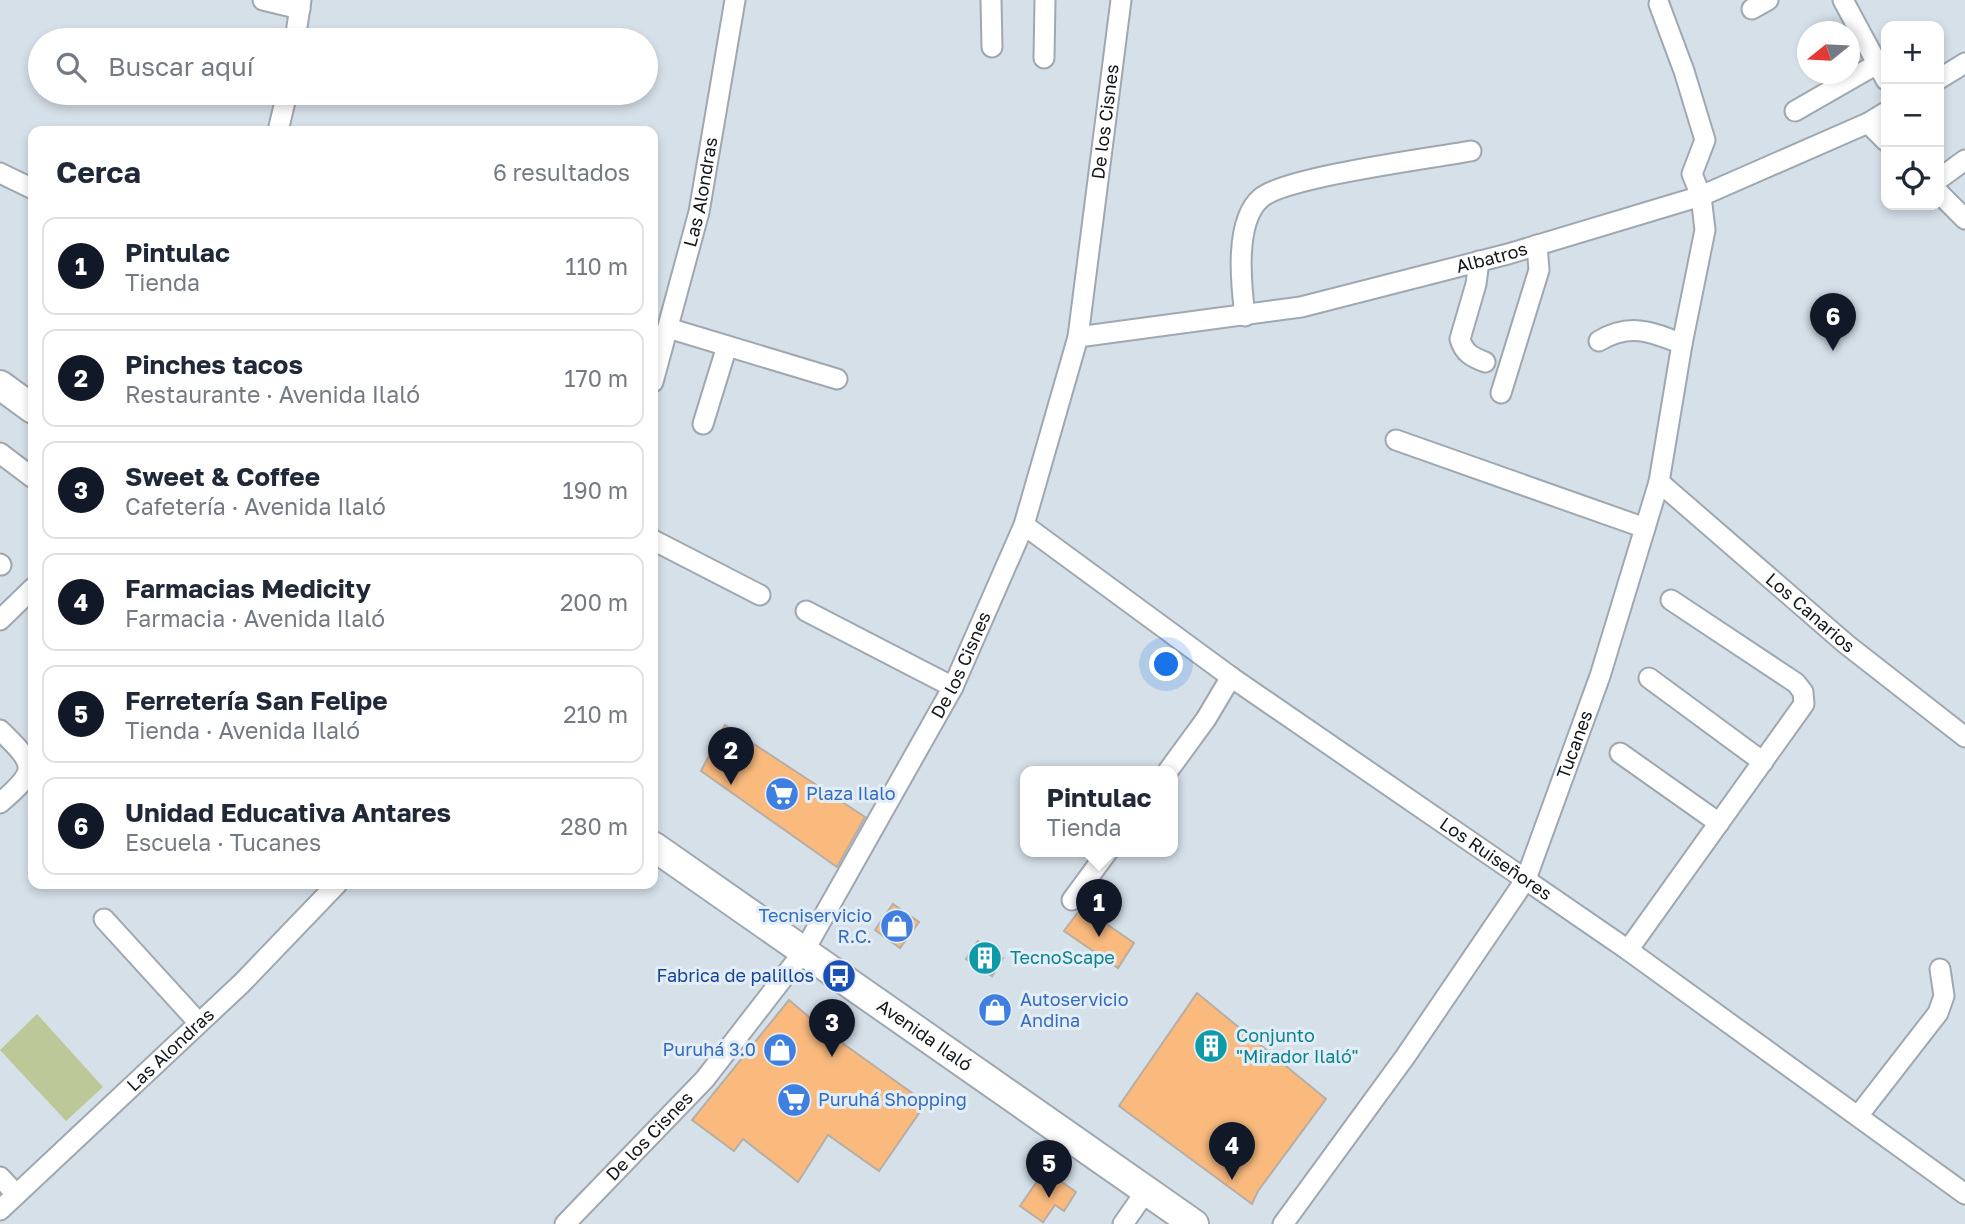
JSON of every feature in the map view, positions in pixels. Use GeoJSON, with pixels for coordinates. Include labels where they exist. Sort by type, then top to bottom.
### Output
{"type":"FeatureCollection","features":[{"type":"Feature","properties":{"kind":"main road"},"geometry":{"type":"LineString","coordinates":[[0,385],[28,405]]}},
{"type":"Feature","properties":{"kind":"main road"},"geometry":{"type":"LineString","coordinates":[[0,400],[28,419]]}},
{"type":"Feature","properties":{"kind":"main road","name":"Avenida Ilaló"},"geometry":{"type":"LineString","coordinates":[[658,850],[1143,1195],[1194,1224]]}},
{"type":"Feature","properties":{"kind":"main road","name":"Avenida Ilaló"},"geometry":{"type":"LineString","coordinates":[[658,859],[801,954]]}},
{"type":"Feature","properties":{"kind":"main road","name":"Avenida Ilaló"},"geometry":{"type":"LineString","coordinates":[[1143,1195],[1176,1224]]}},
{"type":"Feature","properties":{"kind":"street"},"geometry":{"type":"LineString","coordinates":[[263,0],[301,5],[297,28]]}},
{"type":"Feature","properties":{"kind":"street","name":"Las Alondras"},"geometry":{"type":"LineString","coordinates":[[658,364],[699,212],[735,0]]}},
{"type":"Feature","properties":{"kind":"street"},"geometry":{"type":"LineString","coordinates":[[991,0],[992,47]]}},
{"type":"Feature","properties":{"kind":"street"},"geometry":{"type":"LineString","coordinates":[[1044,58],[1045,0]]}},
{"type":"Feature","properties":{"kind":"street","name":"De los Cisnes"},"geometry":{"type":"LineString","coordinates":[[565,1224],[705,1079],[801,954],[953,687],[1024,525],[1078,337],[1121,0]]}},
{"type":"Feature","properties":{"kind":"street"},"geometry":{"type":"LineString","coordinates":[[1843,0],[1881,70]]}},
{"type":"Feature","properties":{"kind":"street","name":"Tucanes"},"geometry":{"type":"LineString","coordinates":[[1283,1224],[1405,1057],[1525,879],[1600,677],[1659,482],[1682,344],[1705,230],[1701,196],[1692,174],[1705,140],[1659,4]]}},
{"type":"Feature","properties":{"kind":"street"},"geometry":{"type":"LineString","coordinates":[[1944,76],[1965,63]]}},
{"type":"Feature","properties":{"kind":"street"},"geometry":{"type":"LineString","coordinates":[[1795,111],[1881,72]]}},
{"type":"Feature","properties":{"kind":"street"},"geometry":{"type":"LineString","coordinates":[[279,126],[284,105]]}},
{"type":"Feature","properties":{"kind":"street","name":"Albatros"},"geometry":{"type":"LineString","coordinates":[[1078,337],[1301,307],[1537,245],[1701,196],[1868,124],[1881,115]]}},
{"type":"Feature","properties":{"kind":"street"},"geometry":{"type":"LineString","coordinates":[[1868,124],[1881,136]]}},
{"type":"Feature","properties":{"kind":"street"},"geometry":{"type":"LineString","coordinates":[[1245,316],[1240,275],[1243,244],[1248,217],[1262,197],[1305,181],[1471,151]]}},
{"type":"Feature","properties":{"kind":"street"},"geometry":{"type":"LineString","coordinates":[[1944,175],[1965,160]]}},
{"type":"Feature","properties":{"kind":"street"},"geometry":{"type":"LineString","coordinates":[[0,173],[28,187]]}},
{"type":"Feature","properties":{"kind":"street"},"geometry":{"type":"LineString","coordinates":[[1944,198],[1965,219]]}},
{"type":"Feature","properties":{"kind":"street"},"geometry":{"type":"LineString","coordinates":[[1501,393],[1539,270],[1537,245]]}},
{"type":"Feature","properties":{"kind":"street"},"geometry":{"type":"LineString","coordinates":[[1479,261],[1476,284],[1460,339],[1462,348],[1470,356],[1485,362]]}},
{"type":"Feature","properties":{"kind":"street"},"geometry":{"type":"LineString","coordinates":[[668,328],[837,379]]}},
{"type":"Feature","properties":{"kind":"street"},"geometry":{"type":"LineString","coordinates":[[1599,341],[1617,331],[1632,330],[1682,344]]}},
{"type":"Feature","properties":{"kind":"street"},"geometry":{"type":"LineString","coordinates":[[703,424],[727,346]]}},
{"type":"Feature","properties":{"kind":"street"},"geometry":{"type":"LineString","coordinates":[[1396,440],[1645,528]]}},
{"type":"Feature","properties":{"kind":"street"},"geometry":{"type":"LineString","coordinates":[[0,453],[28,474]]}},
{"type":"Feature","properties":{"kind":"street","name":"Los Canarios"},"geometry":{"type":"LineString","coordinates":[[1659,482],[1846,643],[1965,737]]}},
{"type":"Feature","properties":{"kind":"street","name":"Los Ruiseñores"},"geometry":{"type":"LineString","coordinates":[[1024,525],[1231,677],[1628,950],[1965,1194]]}},
{"type":"Feature","properties":{"kind":"street"},"geometry":{"type":"LineString","coordinates":[[658,543],[760,595]]}},
{"type":"Feature","properties":{"kind":"street"},"geometry":{"type":"LineString","coordinates":[[0,620],[28,593]]}},
{"type":"Feature","properties":{"kind":"street"},"geometry":{"type":"LineString","coordinates":[[1628,950],[1804,704],[1800,687],[1671,600]]}},
{"type":"Feature","properties":{"kind":"street"},"geometry":{"type":"LineString","coordinates":[[806,611],[953,687]]}},
{"type":"Feature","properties":{"kind":"street"},"geometry":{"type":"LineString","coordinates":[[1172,766],[1206,719],[1231,677]]}},
{"type":"Feature","properties":{"kind":"street"},"geometry":{"type":"LineString","coordinates":[[1649,678],[1762,762]]}},
{"type":"Feature","properties":{"kind":"street"},"geometry":{"type":"LineString","coordinates":[[0,730],[24,753],[28,765]]}},
{"type":"Feature","properties":{"kind":"street"},"geometry":{"type":"LineString","coordinates":[[1620,753],[1719,823]]}},
{"type":"Feature","properties":{"kind":"street"},"geometry":{"type":"LineString","coordinates":[[0,803],[22,785],[28,776]]}},
{"type":"Feature","properties":{"kind":"street"},"geometry":{"type":"LineString","coordinates":[[1072,900],[1104,857]]}},
{"type":"Feature","properties":{"kind":"street","name":"Las Alondras"},"geometry":{"type":"LineString","coordinates":[[0,1210],[242,983],[330,889]]}},
{"type":"Feature","properties":{"kind":"street"},"geometry":{"type":"LineString","coordinates":[[104,919],[198,1022]]}},
{"type":"Feature","properties":{"kind":"street"},"geometry":{"type":"LineString","coordinates":[[1858,1116],[1938,1013],[1944,996],[1940,969]]}},
{"type":"Feature","properties":{"kind":"street"},"geometry":{"type":"LineString","coordinates":[[0,1177],[16,1194]]}},
{"type":"Feature","properties":{"kind":"street"},"geometry":{"type":"LineString","coordinates":[[1123,1224],[1143,1195]]}},
{"type":"Feature","properties":{"kind":"green space"},"geometry":{"type":"Polygon","coordinates":[[[37,1014],[103,1087],[66,1121],[0,1050],[37,1014]]]}},
{"type":"Feature","properties":{"kind":"building","name":"Plaza Ilalo"},"geometry":{"type":"Polygon","coordinates":[[[725,725],[865,817],[837,867],[701,771],[725,725]]]}},
{"type":"Feature","properties":{"kind":"building","name":"Tecniservicio R.C."},"geometry":{"type":"Polygon","coordinates":[[[893,904],[919,922],[900,948],[875,930],[893,904]]]}},
{"type":"Feature","properties":{"kind":"building"},"geometry":{"type":"Polygon","coordinates":[[[1082,907],[1134,943],[1118,968],[1064,931],[1082,907]]]}},
{"type":"Feature","properties":{"kind":"building","name":"TecnoScape"},"geometry":{"type":"Polygon","coordinates":[[[978,941],[1003,958],[992,976],[966,959],[978,941]]]}},
{"type":"Feature","properties":{"kind":"building","name":"Conjunto \"Mirador Ilaló\""},"geometry":{"type":"Polygon","coordinates":[[[1197,993],[1326,1099],[1258,1191],[1252,1204],[1119,1106],[1197,993]]]}},
{"type":"Feature","properties":{"kind":"building","name":"Autoservicio Andina"},"geometry":{"type":"Polygon","coordinates":[[[991,997],[1008,1009],[999,1022],[982,1011],[991,997]]]}},
{"type":"Feature","properties":{"kind":"building","name":"Puruhá Shopping"},"geometry":{"type":"Polygon","coordinates":[[[789,1000],[827,1032],[926,1103],[879,1171],[828,1135],[798,1182],[743,1139],[734,1151],[692,1120],[789,1000]]]}},
{"type":"Feature","properties":{"kind":"building"},"geometry":{"type":"Polygon","coordinates":[[[1045,1170],[1076,1192],[1064,1211],[1055,1205],[1043,1222],[1020,1206],[1045,1170]]]}},
{"type":"Feature","properties":{"kind":"place","name":"Unidad Educativa Antares"},"geometry":{"type":"Point","coordinates":[1833,351]}},
{"type":"Feature","properties":{"kind":"place","name":"Pinches tacos"},"geometry":{"type":"Point","coordinates":[731,785]}},
{"type":"Feature","properties":{"kind":"place","name":"Plaza Ilalo"},"geometry":{"type":"Point","coordinates":[782,794]}},
{"type":"Feature","properties":{"kind":"place","name":"Tecniservicio R.C."},"geometry":{"type":"Point","coordinates":[897,926]}},
{"type":"Feature","properties":{"kind":"place","name":"Pintulac"},"geometry":{"type":"Point","coordinates":[1099,937]}},
{"type":"Feature","properties":{"kind":"place","name":"TecnoScape"},"geometry":{"type":"Point","coordinates":[985,958]}},
{"type":"Feature","properties":{"kind":"place","name":"Fabrica de palillos"},"geometry":{"type":"Point","coordinates":[839,976]}},
{"type":"Feature","properties":{"kind":"place","name":"Autoservicio Andina"},"geometry":{"type":"Point","coordinates":[995,1010]}},
{"type":"Feature","properties":{"kind":"place","name":"Conjunto \"Mirador Ilaló\""},"geometry":{"type":"Point","coordinates":[1211,1046]}},
{"type":"Feature","properties":{"kind":"place","name":"Puruhá 3.0"},"geometry":{"type":"Point","coordinates":[780,1050]}},
{"type":"Feature","properties":{"kind":"place","name":"Sweet & Coffee"},"geometry":{"type":"Point","coordinates":[832,1057]}},
{"type":"Feature","properties":{"kind":"place","name":"Puruhá Shopping"},"geometry":{"type":"Point","coordinates":[794,1100]}},
{"type":"Feature","properties":{"kind":"place","name":"Farmacias Medicity"},"geometry":{"type":"Point","coordinates":[1232,1180]}},
{"type":"Feature","properties":{"kind":"place","name":"Ferretería San Felipe"},"geometry":{"type":"Point","coordinates":[1049,1198]}}]}
